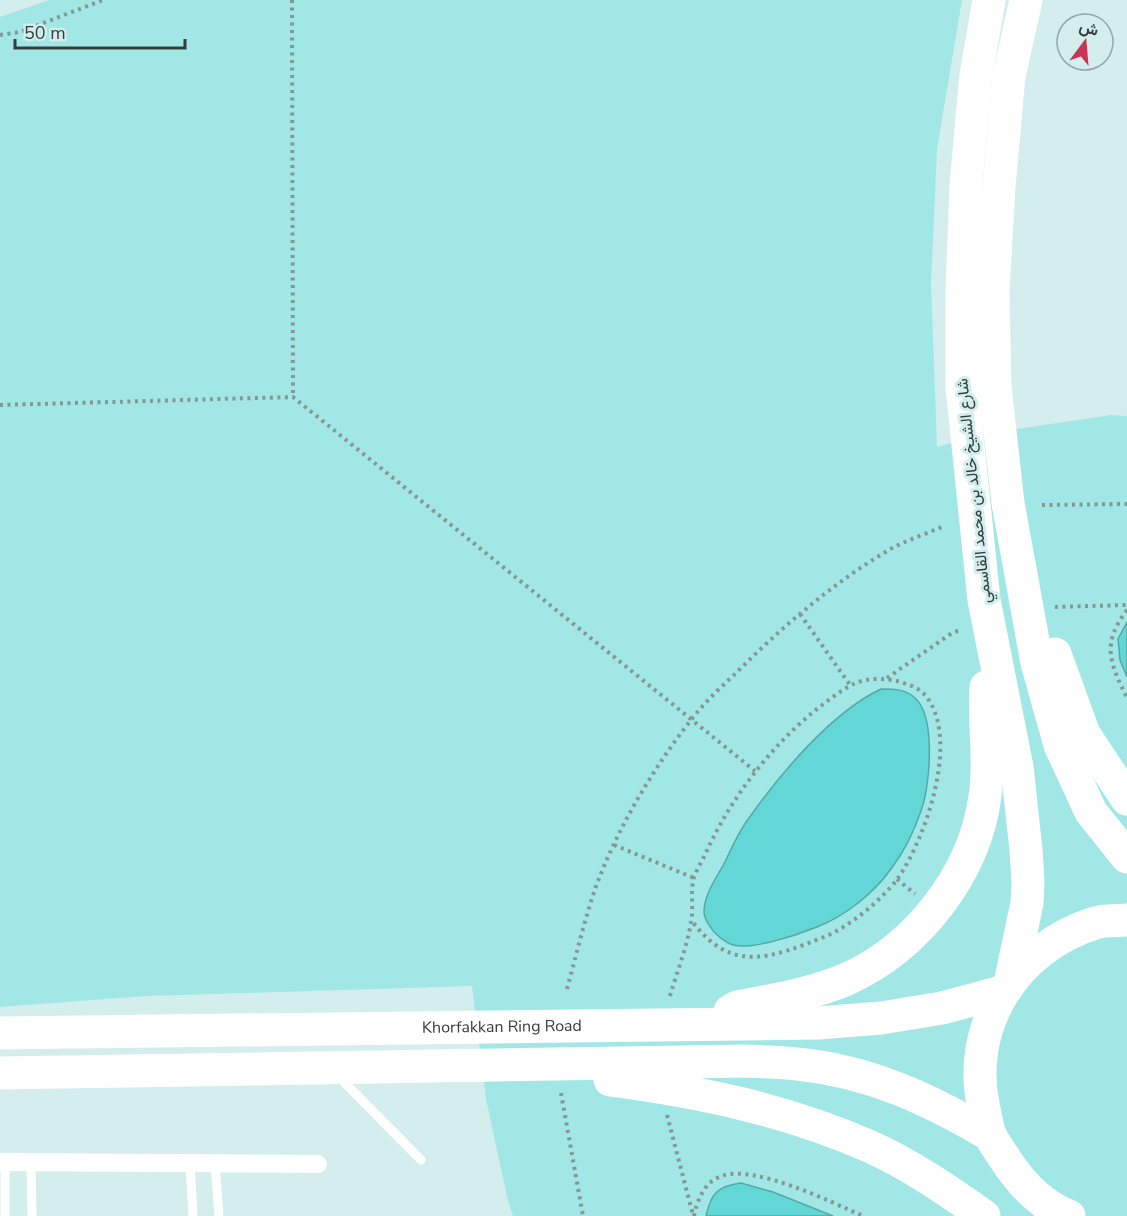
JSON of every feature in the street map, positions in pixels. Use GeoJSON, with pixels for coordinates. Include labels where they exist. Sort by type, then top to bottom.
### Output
{"type":"FeatureCollection","features":[{"type":"Feature","properties":{"kind":"highway","name":"شارع الشيخ خالد بن محمد القاسمي"},"geometry":{"type":"LineString","coordinates":[[989,0],[975,86],[966,184],[962,292],[962,387],[984,600],[1017,767],[1028,881],[1027,903],[1006,985]]}},
{"type":"Feature","properties":{"kind":"highway","name":"شارع الشيخ خالد بن محمد القاسمي"},"geometry":{"type":"LineString","coordinates":[[1026,0],[1009,76],[993,291],[995,387],[1008,503],[1037,663],[1059,745],[1091,812],[1127,857]]}},
{"type":"Feature","properties":{"kind":"highway"},"geometry":{"type":"LineString","coordinates":[[1008,503],[1042,620],[1084,734],[1127,799]]}},
{"type":"Feature","properties":{"kind":"highway"},"geometry":{"type":"LineString","coordinates":[[708,1024],[737,1007],[824,988],[871,967],[912,934],[947,893],[973,845],[984,805],[988,772],[985,699],[993,653]]}},
{"type":"Feature","properties":{"kind":"highway"},"geometry":{"type":"LineString","coordinates":[[1069,1216],[1058,1212],[1018,1179],[990,1135],[979,1087],[983,1038],[1006,985],[1049,944],[1096,923],[1127,920]]}},
{"type":"Feature","properties":{"kind":"highway","name":"Khorfakkan Ring Road"},"geometry":{"type":"LineString","coordinates":[[0,1033],[818,1023],[880,1018],[942,1008],[1006,985]]}},
{"type":"Feature","properties":{"kind":"highway"},"geometry":{"type":"LineString","coordinates":[[0,1073],[746,1061],[798,1064],[849,1073],[898,1088],[946,1109],[990,1135]]}},
{"type":"Feature","properties":{"kind":"highway"},"geometry":{"type":"LineString","coordinates":[[438,1066],[559,1078],[606,1079],[658,1086],[724,1099],[794,1117],[872,1148],[934,1181],[984,1216]]}},
{"type":"Feature","properties":{"kind":"street"},"geometry":{"type":"LineString","coordinates":[[2,1162],[318,1164]]}},
{"type":"Feature","properties":{"kind":"lane"},"geometry":{"type":"LineString","coordinates":[[328,1067],[421,1160]]}},
{"type":"Feature","properties":{"kind":"lane"},"geometry":{"type":"LineString","coordinates":[[2,1162],[5,1216]]}},
{"type":"Feature","properties":{"kind":"lane"},"geometry":{"type":"LineString","coordinates":[[31,1163],[32,1216]]}},
{"type":"Feature","properties":{"kind":"lane"},"geometry":{"type":"LineString","coordinates":[[190,1164],[193,1216]]}},
{"type":"Feature","properties":{"kind":"lane"},"geometry":{"type":"LineString","coordinates":[[215,1164],[219,1216]]}},
{"type":"Feature","properties":{"kind":"path"},"geometry":{"type":"LineString","coordinates":[[0,35],[20,32],[103,0]]}},
{"type":"Feature","properties":{"kind":"path"},"geometry":{"type":"LineString","coordinates":[[292,0],[293,397]]}},
{"type":"Feature","properties":{"kind":"path"},"geometry":{"type":"LineString","coordinates":[[0,405],[293,397],[755,771]]}},
{"type":"Feature","properties":{"kind":"path"},"geometry":{"type":"LineString","coordinates":[[1042,505],[1127,504]]}},
{"type":"Feature","properties":{"kind":"path"},"geometry":{"type":"LineString","coordinates":[[567,989],[596,889],[615,845],[632,810],[658,766],[692,718],[762,647],[849,576],[895,547],[944,526]]}},
{"type":"Feature","properties":{"kind":"path"},"geometry":{"type":"LineString","coordinates":[[1060,606],[1127,605]]}},
{"type":"Feature","properties":{"kind":"path"},"geometry":{"type":"LineString","coordinates":[[1127,610],[1116,624],[1110,643],[1114,670],[1127,698]]}},
{"type":"Feature","properties":{"kind":"path"},"geometry":{"type":"LineString","coordinates":[[800,614],[850,685]]}},
{"type":"Feature","properties":{"kind":"path"},"geometry":{"type":"LineString","coordinates":[[886,679],[952,633],[960,630]]}},
{"type":"Feature","properties":{"kind":"path"},"geometry":{"type":"LineString","coordinates":[[670,996],[692,921],[691,899],[694,878],[717,829],[755,771],[815,710],[850,685],[866,680],[886,679],[917,688],[925,695],[937,716],[938,775],[933,800],[919,840],[897,879],[870,908],[833,933],[791,950],[765,956],[731,955],[714,945],[692,921]]}},
{"type":"Feature","properties":{"kind":"path"},"geometry":{"type":"LineString","coordinates":[[615,845],[694,878]]}},
{"type":"Feature","properties":{"kind":"path"},"geometry":{"type":"LineString","coordinates":[[897,879],[920,898]]}},
{"type":"Feature","properties":{"kind":"path"},"geometry":{"type":"LineString","coordinates":[[561,1093],[583,1216]]}},
{"type":"Feature","properties":{"kind":"path"},"geometry":{"type":"LineString","coordinates":[[665,1104],[693,1216]]}},
{"type":"Feature","properties":{"kind":"path"},"geometry":{"type":"LineString","coordinates":[[693,1216],[699,1197],[708,1186],[718,1176],[734,1173],[785,1184],[863,1216]]}},
{"type":"Feature","properties":{"kind":"shaded area"},"geometry":{"type":"Polygon","coordinates":[[[49,0],[962,0],[937,149],[931,284],[937,447],[985,434],[1111,415],[1127,416],[1127,1216],[513,1216],[486,1099],[472,986],[146,996],[0,1007],[0,17],[49,0]]]}},
{"type":"Feature","properties":{"kind":"shaded area"},"geometry":{"type":"Polygon","coordinates":[[[1127,622],[1127,677],[1120,660],[1118,639],[1127,622]]]}},
{"type":"Feature","properties":{"kind":"shaded area"},"geometry":{"type":"Polygon","coordinates":[[[881,689],[904,691],[915,698],[922,707],[929,734],[929,767],[925,797],[916,824],[900,855],[884,878],[867,895],[848,910],[817,927],[763,944],[742,946],[725,941],[714,932],[708,923],[704,915],[705,905],[712,886],[742,828],[791,764],[826,728],[863,699],[881,689]]]}},
{"type":"Feature","properties":{"kind":"shaded area"},"geometry":{"type":"Polygon","coordinates":[[[741,1183],[773,1192],[833,1216],[706,1216],[710,1202],[717,1192],[727,1186],[741,1183]]]}}]}
